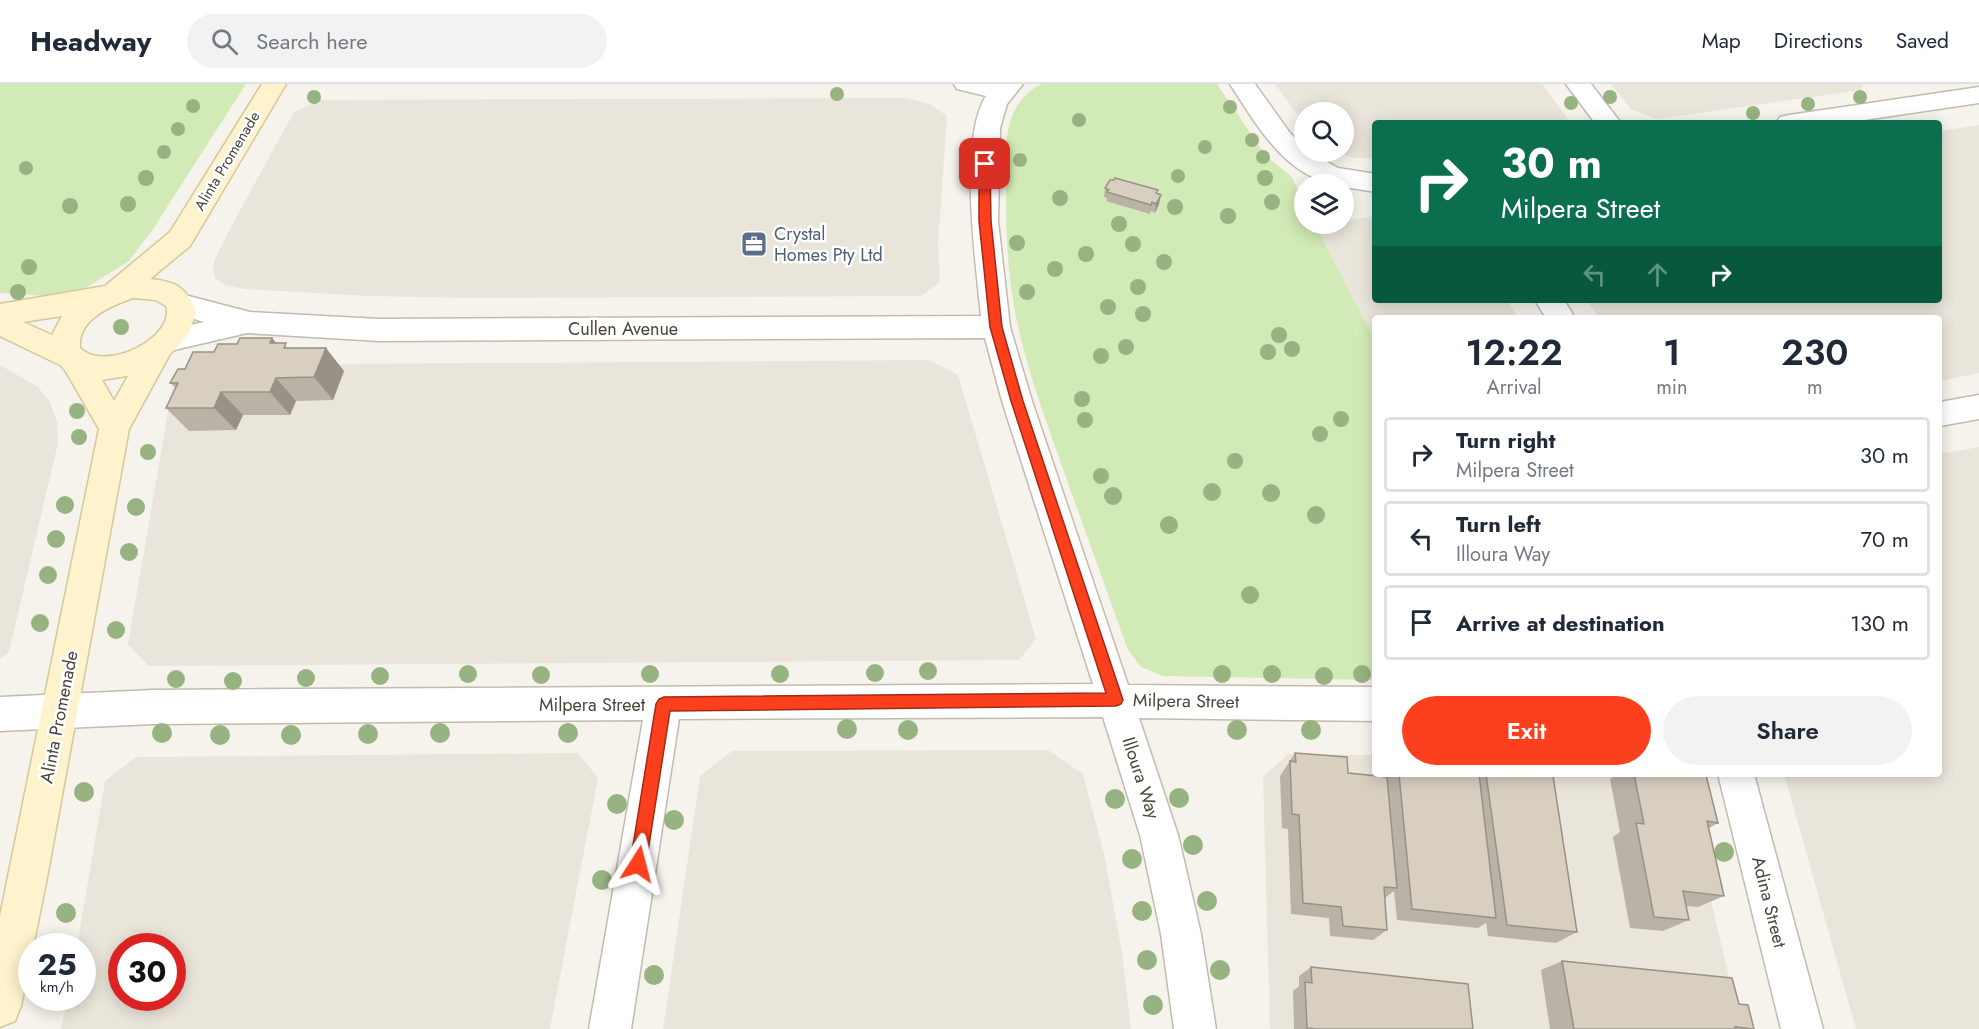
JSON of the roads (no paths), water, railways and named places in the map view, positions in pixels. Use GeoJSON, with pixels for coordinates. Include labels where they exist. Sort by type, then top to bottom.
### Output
{"type":"FeatureCollection","features":[{"type":"Feature","properties":{"kind":"street","name":"Alinta Promenade"},"geometry":{"type":"LineString","coordinates":[[108,296],[180,239],[274,84]]}},
{"type":"Feature","properties":{"kind":"street"},"geometry":{"type":"LineString","coordinates":[[966,84],[1006,88]]}},
{"type":"Feature","properties":{"kind":"street"},"geometry":{"type":"LineString","coordinates":[[1242,84],[1283,142],[1296,156],[1336,177],[1372,182]]}},
{"type":"Feature","properties":{"kind":"street"},"geometry":{"type":"LineString","coordinates":[[1578,84],[1606,120]]}},
{"type":"Feature","properties":{"kind":"street"},"geometry":{"type":"LineString","coordinates":[[1910,84],[1929,102]]}},
{"type":"Feature","properties":{"kind":"street","name":"Illoura Way"},"geometry":{"type":"LineString","coordinates":[[1006,88],[995,102],[987,128],[985,164],[985,221],[996,327],[1017,401],[1142,777],[1169,875],[1181,934],[1195,1029]]}},
{"type":"Feature","properties":{"kind":"street"},"geometry":{"type":"LineString","coordinates":[[1809,120],[1979,95]]}},
{"type":"Feature","properties":{"kind":"street","name":"Alinta Promenade"},"geometry":{"type":"LineString","coordinates":[[178,300],[180,239]]}},
{"type":"Feature","properties":{"kind":"street"},"geometry":{"type":"LineString","coordinates":[[0,315],[149,288],[164,290],[178,300],[183,316],[178,328],[163,345],[141,360],[106,369],[90,368],[0,323]]}},
{"type":"Feature","properties":{"kind":"street"},"geometry":{"type":"LineString","coordinates":[[108,296],[73,321],[64,345],[114,428]]}},
{"type":"Feature","properties":{"kind":"street","name":"Cullen Avenue"},"geometry":{"type":"LineString","coordinates":[[178,300],[250,323],[437,330],[996,327]]}},
{"type":"Feature","properties":{"kind":"street","name":"Cullen Avenue"},"geometry":{"type":"LineString","coordinates":[[163,345],[250,323]]}},
{"type":"Feature","properties":{"kind":"street","name":"Alinta Promenade"},"geometry":{"type":"LineString","coordinates":[[0,1006],[114,428],[163,345]]}},
{"type":"Feature","properties":{"kind":"street"},"geometry":{"type":"LineString","coordinates":[[1942,414],[1979,407]]}},
{"type":"Feature","properties":{"kind":"street","name":"Milpera Street"},"geometry":{"type":"LineString","coordinates":[[0,714],[165,707],[1116,700],[1372,704]]}},
{"type":"Feature","properties":{"kind":"street"},"geometry":{"type":"LineString","coordinates":[[610,1029],[664,704]]}},
{"type":"Feature","properties":{"kind":"street","name":"Adina Street"},"geometry":{"type":"LineString","coordinates":[[1737,777],[1802,1029]]}},
{"type":"Feature","properties":{"kind":"place","name":"Crystal Homes Pty Ltd"},"geometry":{"type":"Point","coordinates":[754,244]}}]}
